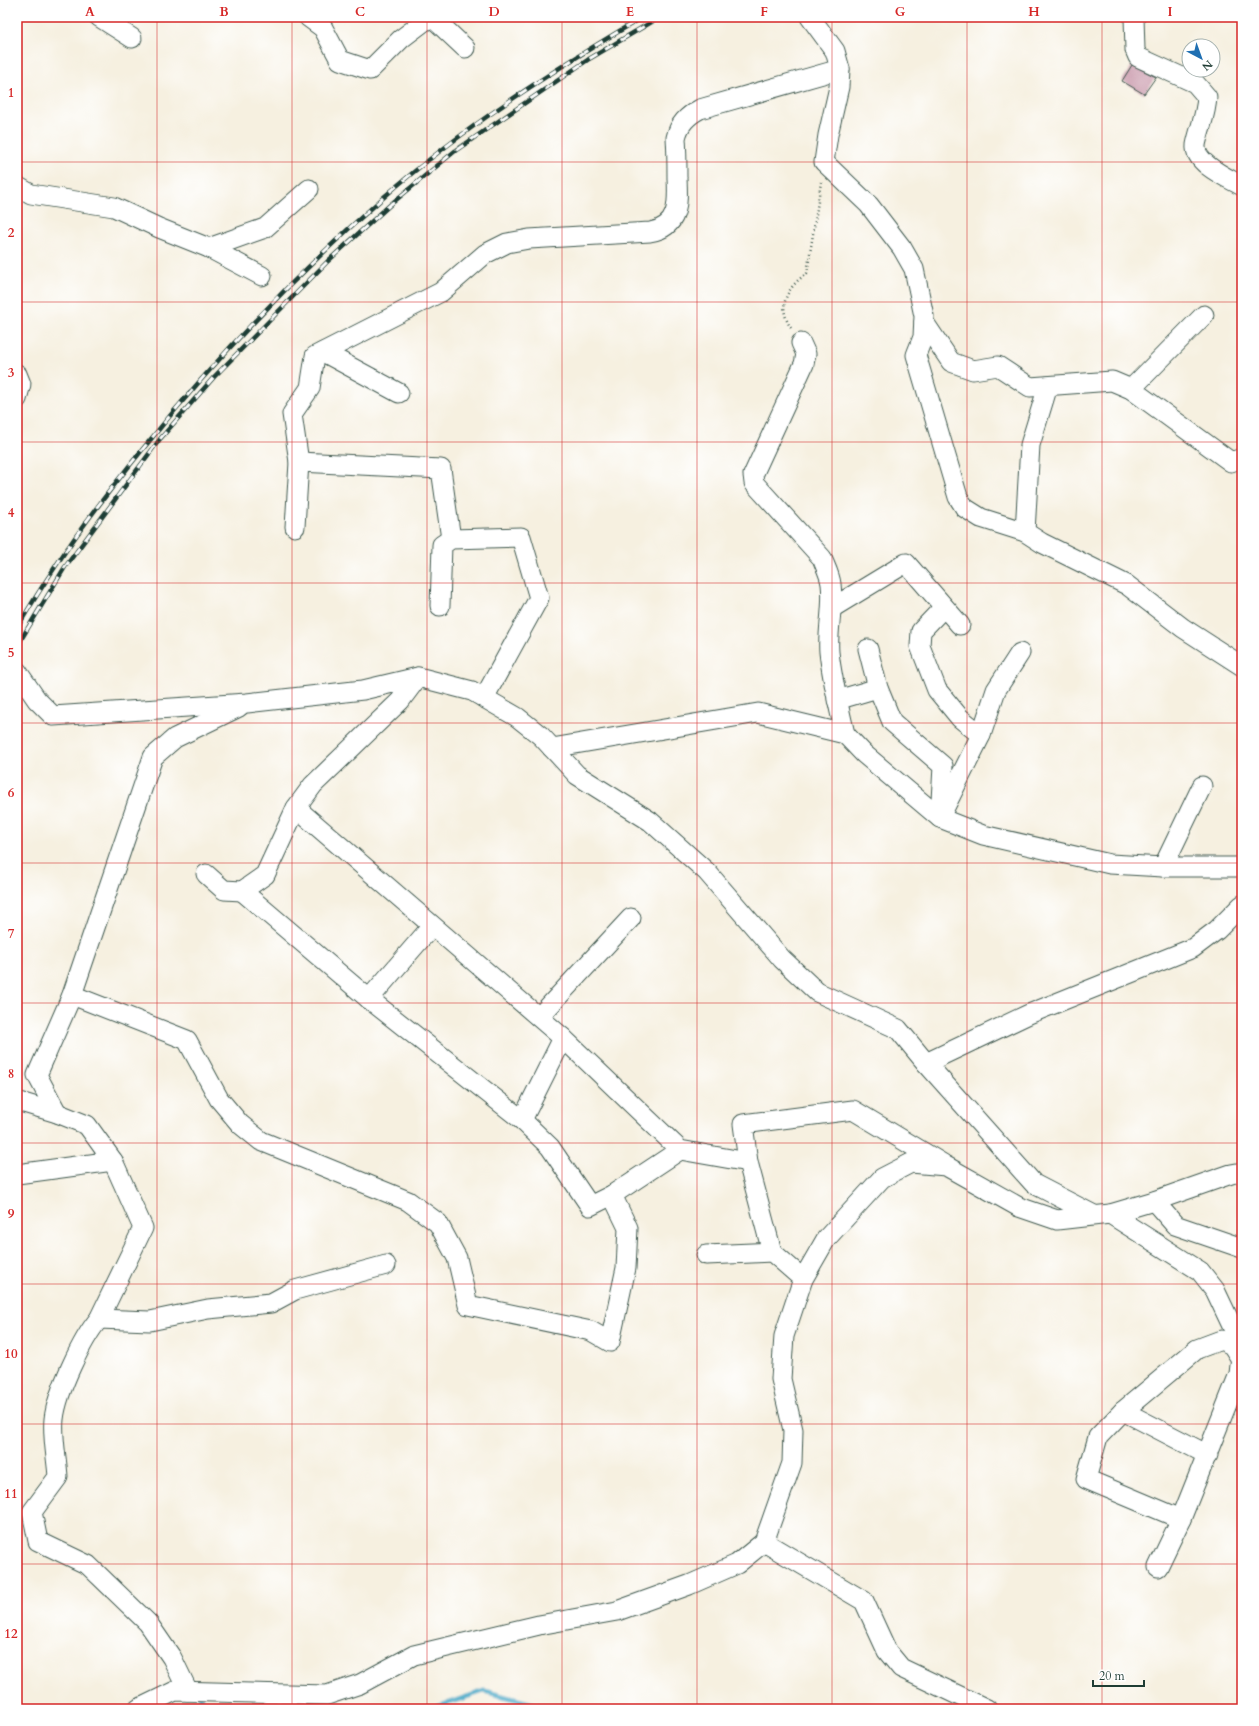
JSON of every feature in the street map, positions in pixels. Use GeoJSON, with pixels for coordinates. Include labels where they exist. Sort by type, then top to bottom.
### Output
{"type":"FeatureCollection","features":[{"type":"Feature","properties":{"kind":"street"},"geometry":{"type":"LineString","coordinates":[[99,17],[132,38]]}},
{"type":"Feature","properties":{"kind":"street"},"geometry":{"type":"LineString","coordinates":[[308,17],[323,28],[340,60],[370,70],[401,39],[431,17],[465,48]]}},
{"type":"Feature","properties":{"kind":"street"},"geometry":{"type":"LineString","coordinates":[[810,17],[836,51],[840,69],[839,87],[828,135],[824,162],[869,204],[902,248],[914,269],[924,316],[923,337],[916,355],[958,497],[965,508],[981,518],[1025,532],[1042,543],[1127,585],[1183,628],[1242,666]]}},
{"type":"Feature","properties":{"kind":"street"},"geometry":{"type":"LineString","coordinates":[[1134,17],[1135,50],[1138,57],[1196,83],[1207,97],[1206,113],[1196,146],[1198,156],[1205,165],[1242,186]]}},
{"type":"Feature","properties":{"kind":"street"},"geometry":{"type":"LineString","coordinates":[[295,527],[299,462],[292,414],[310,388],[315,356],[441,292],[485,254],[507,243],[529,239],[650,232],[666,226],[674,216],[678,205],[677,133],[678,129],[688,116],[700,109],[840,69]]}},
{"type":"Feature","properties":{"kind":"street"},"geometry":{"type":"LineString","coordinates":[[17,186],[31,194],[114,207],[159,228],[210,248],[262,276]]}},
{"type":"Feature","properties":{"kind":"street"},"geometry":{"type":"LineString","coordinates":[[210,248],[265,228],[309,189]]}},
{"type":"Feature","properties":{"kind":"street"},"geometry":{"type":"LineString","coordinates":[[1131,389],[1204,315]]}},
{"type":"Feature","properties":{"kind":"street"},"geometry":{"type":"LineString","coordinates":[[924,322],[951,362],[973,370],[998,366],[1030,387],[1112,381],[1131,389],[1231,462],[1242,458]]}},
{"type":"Feature","properties":{"kind":"street"},"geometry":{"type":"LineString","coordinates":[[801,343],[806,354],[804,364],[753,475],[754,483],[822,558],[831,583],[832,608],[829,650],[837,700],[845,734],[864,754],[940,818],[983,835],[1110,864],[1162,867],[1242,867]]}},
{"type":"Feature","properties":{"kind":"street"},"geometry":{"type":"LineString","coordinates":[[323,352],[399,393]]}},
{"type":"Feature","properties":{"kind":"street"},"geometry":{"type":"LineString","coordinates":[[17,374],[21,384],[17,399]]}},
{"type":"Feature","properties":{"kind":"street"},"geometry":{"type":"LineString","coordinates":[[1025,532],[1030,445],[1048,386]]}},
{"type":"Feature","properties":{"kind":"street"},"geometry":{"type":"LineString","coordinates":[[299,462],[441,469],[451,539]]}},
{"type":"Feature","properties":{"kind":"street"},"geometry":{"type":"LineString","coordinates":[[440,606],[442,545],[451,539],[521,537],[539,598],[484,698]]}},
{"type":"Feature","properties":{"kind":"street"},"geometry":{"type":"LineString","coordinates":[[832,608],[906,563],[960,625]]}},
{"type":"Feature","properties":{"kind":"street"},"geometry":{"type":"LineString","coordinates":[[944,607],[921,631],[920,646],[937,690],[960,718],[981,735]]}},
{"type":"Feature","properties":{"kind":"street"},"geometry":{"type":"LineString","coordinates":[[868,649],[878,688],[892,722],[943,766],[940,818]]}},
{"type":"Feature","properties":{"kind":"street"},"geometry":{"type":"LineString","coordinates":[[940,818],[981,735],[996,690],[1020,653]]}},
{"type":"Feature","properties":{"kind":"street"},"geometry":{"type":"LineString","coordinates":[[17,671],[37,700],[53,716],[247,703],[363,690],[418,677],[472,691],[517,717],[541,736],[577,776],[650,821],[707,872],[782,959],[817,992],[898,1028],[926,1063],[1034,1184],[1102,1214],[1200,1271],[1215,1290],[1241,1361],[1208,1455],[1181,1519],[1158,1567]]}},
{"type":"Feature","properties":{"kind":"street"},"geometry":{"type":"LineString","coordinates":[[242,891],[265,875],[296,808],[314,785],[400,701],[418,677]]}},
{"type":"Feature","properties":{"kind":"street"},"geometry":{"type":"LineString","coordinates":[[837,700],[878,688]]}},
{"type":"Feature","properties":{"kind":"street"},"geometry":{"type":"LineString","coordinates":[[58,1113],[37,1075],[72,995],[153,757],[175,738],[247,703]]}},
{"type":"Feature","properties":{"kind":"street"},"geometry":{"type":"LineString","coordinates":[[552,748],[758,713],[845,734]]}},
{"type":"Feature","properties":{"kind":"street"},"geometry":{"type":"LineString","coordinates":[[1162,867],[1202,786]]}},
{"type":"Feature","properties":{"kind":"street"},"geometry":{"type":"LineString","coordinates":[[296,808],[563,1038],[680,1150],[748,1162]]}},
{"type":"Feature","properties":{"kind":"street"},"geometry":{"type":"LineString","coordinates":[[206,874],[224,890],[242,891],[369,999],[522,1120],[550,1147],[590,1206],[612,1195],[680,1150]]}},
{"type":"Feature","properties":{"kind":"street"},"geometry":{"type":"LineString","coordinates":[[926,1063],[1029,1014],[1193,948],[1217,930],[1242,905]]}},
{"type":"Feature","properties":{"kind":"street"},"geometry":{"type":"LineString","coordinates":[[539,1017],[631,918]]}},
{"type":"Feature","properties":{"kind":"street"},"geometry":{"type":"LineString","coordinates":[[369,999],[432,926]]}},
{"type":"Feature","properties":{"kind":"street"},"geometry":{"type":"LineString","coordinates":[[72,995],[187,1040],[219,1099],[240,1124],[261,1141],[408,1201],[438,1223],[457,1258],[468,1305],[591,1331],[610,1342],[626,1268],[628,1228],[612,1195]]}},
{"type":"Feature","properties":{"kind":"street"},"geometry":{"type":"LineString","coordinates":[[522,1120],[563,1038]]}},
{"type":"Feature","properties":{"kind":"street"},"geometry":{"type":"LineString","coordinates":[[17,1101],[58,1113],[87,1125],[113,1161],[143,1228],[99,1319],[90,1329],[64,1383],[54,1419],[58,1477],[32,1512],[38,1541],[88,1565],[148,1623],[172,1658],[188,1691]]}},
{"type":"Feature","properties":{"kind":"street"},"geometry":{"type":"LineString","coordinates":[[803,1279],[772,1252],[748,1162],[744,1124],[853,1110],[946,1166],[1019,1207],[1057,1220],[1102,1214],[1154,1201],[1231,1174],[1242,1172]]}},
{"type":"Feature","properties":{"kind":"street"},"geometry":{"type":"LineString","coordinates":[[17,1174],[113,1161]]}},
{"type":"Feature","properties":{"kind":"street"},"geometry":{"type":"LineString","coordinates":[[138,1709],[175,1691],[328,1702],[414,1655],[539,1625],[617,1611],[689,1585],[737,1564],[764,1542],[792,1463],[793,1430],[781,1379],[784,1336],[803,1279],[826,1239],[882,1178],[911,1163],[946,1166]]}},
{"type":"Feature","properties":{"kind":"street"},"geometry":{"type":"LineString","coordinates":[[1154,1201],[1175,1225],[1242,1248]]}},
{"type":"Feature","properties":{"kind":"street"},"geometry":{"type":"LineString","coordinates":[[706,1255],[772,1252]]}},
{"type":"Feature","properties":{"kind":"street"},"geometry":{"type":"LineString","coordinates":[[99,1319],[150,1321],[208,1309],[270,1303],[295,1290],[386,1264]]}},
{"type":"Feature","properties":{"kind":"street"},"geometry":{"type":"LineString","coordinates":[[1181,1519],[1086,1479],[1098,1437],[1123,1411],[1197,1349],[1221,1340],[1232,1345],[1241,1361]]}},
{"type":"Feature","properties":{"kind":"street"},"geometry":{"type":"LineString","coordinates":[[1123,1411],[1208,1455]]}},
{"type":"Feature","properties":{"kind":"street"},"geometry":{"type":"LineString","coordinates":[[764,1542],[864,1601],[887,1651],[901,1668],[987,1709]]}},
{"type":"Feature","properties":{"kind":"path"},"geometry":{"type":"LineString","coordinates":[[801,343],[789,325],[784,305],[788,292],[796,281],[807,273],[824,162]]}},
{"type":"Feature","properties":{"kind":"building"},"geometry":{"type":"Polygon","coordinates":[[[1132,65],[1156,77],[1144,94],[1122,81],[1132,65]]]}},
{"type":"Feature","properties":{"kind":"waterway"},"geometry":{"type":"LineString","coordinates":[[431,1709],[484,1691],[552,1709]]}},
{"type":"Feature","properties":{"kind":"waterway"},"geometry":{"type":"LineString","coordinates":[[200,1697],[209,1709]]}},
{"type":"Feature","properties":{"kind":"railway"},"geometry":{"type":"LineString","coordinates":[[17,628],[77,535],[142,450],[170,416],[257,318],[319,256],[384,197],[445,147],[542,79],[643,17]]}},
{"type":"Feature","properties":{"kind":"railway"},"geometry":{"type":"LineString","coordinates":[[17,646],[65,567],[160,439],[214,377],[328,261],[391,204],[455,151],[589,59],[660,17]]}}]}
